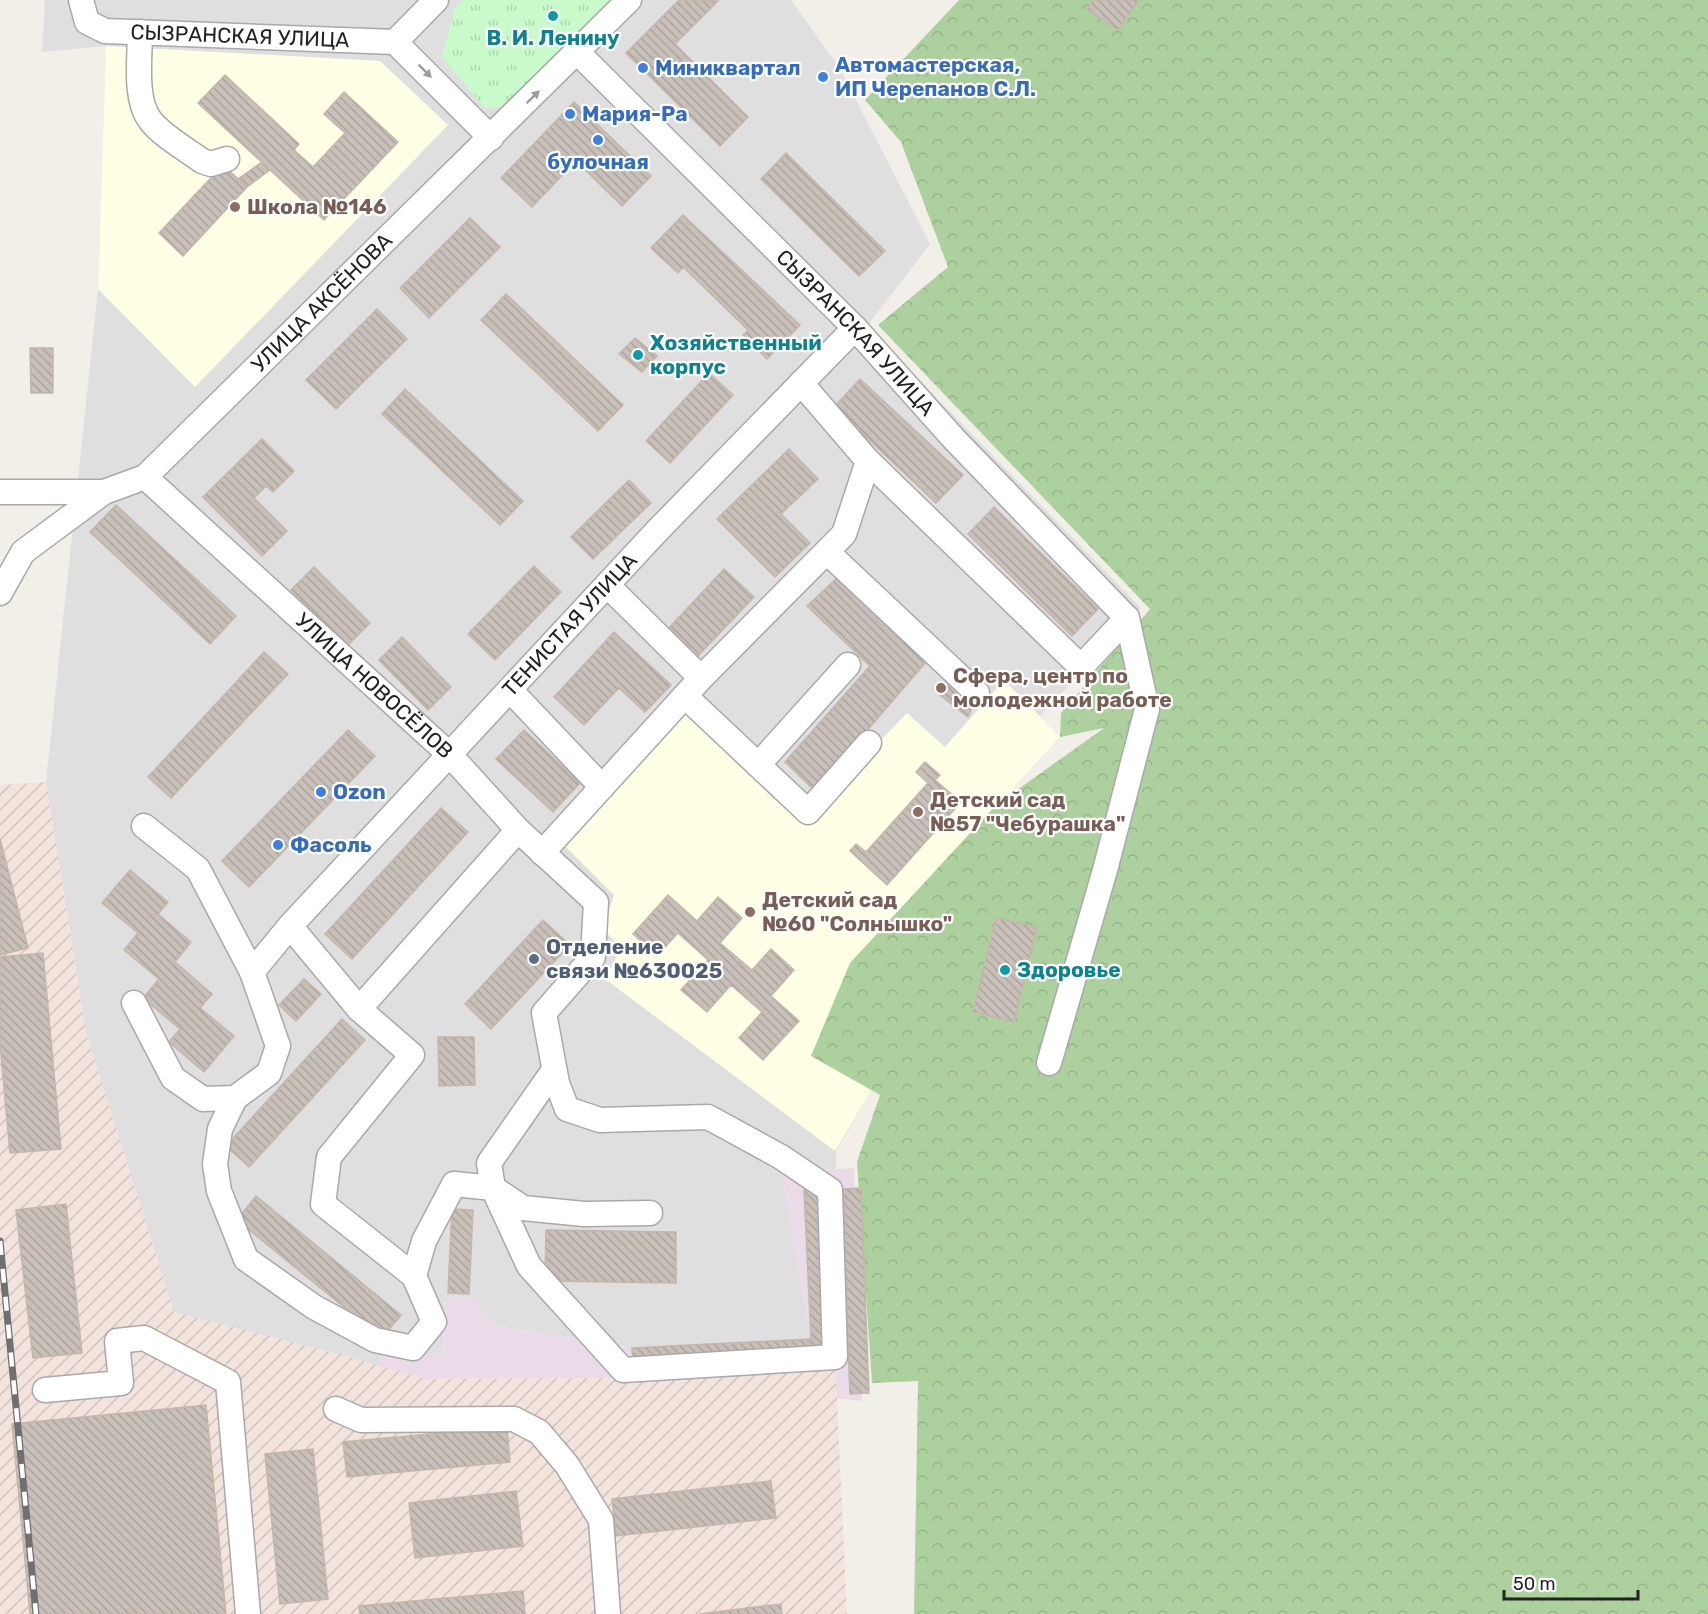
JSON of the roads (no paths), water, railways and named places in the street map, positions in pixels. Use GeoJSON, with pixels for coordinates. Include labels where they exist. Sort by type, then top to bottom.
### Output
{"type":"FeatureCollection","features":[{"type":"Feature","properties":{"kind":"street"},"geometry":{"type":"LineString","coordinates":[[436,0],[395,42],[491,138]]}},
{"type":"Feature","properties":{"kind":"street","name":"УЛИЦА АКСЁНОВА"},"geometry":{"type":"LineString","coordinates":[[0,492],[104,492],[145,477],[578,53],[629,0]]}},
{"type":"Feature","properties":{"kind":"street","name":"СЫЗРАНСКАЯ УЛИЦА"},"geometry":{"type":"LineString","coordinates":[[84,11],[105,31],[395,42]]}},
{"type":"Feature","properties":{"kind":"street"},"geometry":{"type":"LineString","coordinates":[[140,32],[141,90],[145,111],[151,121],[202,162],[210,164],[227,159]]}},
{"type":"Feature","properties":{"kind":"street","name":"СЫЗРАНСКАЯ УЛИЦА"},"geometry":{"type":"LineString","coordinates":[[578,53],[855,328],[954,439],[1127,618]]}},
{"type":"Feature","properties":{"kind":"street","name":"ТЕНИСТАЯ УЛИЦА"},"geometry":{"type":"LineString","coordinates":[[252,972],[290,926],[607,585],[855,328]]}},
{"type":"Feature","properties":{"kind":"street"},"geometry":{"type":"LineString","coordinates":[[801,383],[868,461],[1081,667],[1127,618]]}},
{"type":"Feature","properties":{"kind":"street"},"geometry":{"type":"LineString","coordinates":[[542,853],[701,678],[844,534],[868,461]]}},
{"type":"Feature","properties":{"kind":"street","name":"УЛИЦА НОВОСЁЛОВ"},"geometry":{"type":"LineString","coordinates":[[145,477],[450,755],[518,830],[596,902],[593,957],[544,1013],[554,1070]]}},
{"type":"Feature","properties":{"kind":"street"},"geometry":{"type":"LineString","coordinates":[[0,594],[23,552],[104,492]]}},
{"type":"Feature","properties":{"kind":"street"},"geometry":{"type":"LineString","coordinates":[[827,552],[977,693]]}},
{"type":"Feature","properties":{"kind":"street"},"geometry":{"type":"LineString","coordinates":[[607,585],[701,678]]}},
{"type":"Feature","properties":{"kind":"street"},"geometry":{"type":"LineString","coordinates":[[1049,1063],[1105,870],[1148,709],[1127,618]]}},
{"type":"Feature","properties":{"kind":"street"},"geometry":{"type":"LineString","coordinates":[[758,765],[848,665]]}},
{"type":"Feature","properties":{"kind":"street"},"geometry":{"type":"LineString","coordinates":[[510,690],[602,787]]}},
{"type":"Feature","properties":{"kind":"street"},"geometry":{"type":"LineString","coordinates":[[684,696],[808,812],[868,743]]}},
{"type":"Feature","properties":{"kind":"street"},"geometry":{"type":"LineString","coordinates":[[144,826],[198,870],[252,972],[278,1046],[269,1073],[235,1098],[220,1129],[215,1164],[219,1191],[246,1259],[324,1312],[375,1340],[413,1348],[434,1322],[414,1276],[323,1204],[329,1157],[412,1055],[359,1010],[290,926]]}},
{"type":"Feature","properties":{"kind":"street"},"geometry":{"type":"LineString","coordinates":[[359,1010],[518,830]]}},
{"type":"Feature","properties":{"kind":"street"},"geometry":{"type":"LineString","coordinates":[[134,1003],[173,1078],[203,1100],[235,1098]]}},
{"type":"Feature","properties":{"kind":"street"},"geometry":{"type":"LineString","coordinates":[[554,1070],[567,1109],[600,1120],[708,1117],[781,1157],[830,1190],[835,1357],[623,1370],[529,1266],[494,1188],[489,1163],[554,1070]]}},
{"type":"Feature","properties":{"kind":"street"},"geometry":{"type":"LineString","coordinates":[[414,1276],[424,1241],[454,1184],[494,1188],[523,1208],[584,1214],[650,1213]]}},
{"type":"Feature","properties":{"kind":"street"},"geometry":{"type":"LineString","coordinates":[[45,1390],[121,1383],[117,1341],[144,1338],[228,1382],[248,1614]]}},
{"type":"Feature","properties":{"kind":"street"},"geometry":{"type":"LineString","coordinates":[[336,1408],[361,1420],[514,1419],[539,1432],[567,1465],[601,1520],[608,1614]]}},
{"type":"Feature","properties":{"kind":"railway"},"geometry":{"type":"LineString","coordinates":[[0,1241],[36,1614]]}},
{"type":"Feature","properties":{"kind":"place","name":"В. И. Ленину"},"geometry":{"type":"Point","coordinates":[553,16]}},
{"type":"Feature","properties":{"kind":"place","name":"Миниквартал"},"geometry":{"type":"Point","coordinates":[643,68]}},
{"type":"Feature","properties":{"kind":"place","name":"Автомастерская, ИП Черепанов С.Л."},"geometry":{"type":"Point","coordinates":[823,77]}},
{"type":"Feature","properties":{"kind":"place","name":"Мария-Ра"},"geometry":{"type":"Point","coordinates":[570,114]}},
{"type":"Feature","properties":{"kind":"place","name":"булочная"},"geometry":{"type":"Point","coordinates":[598,140]}},
{"type":"Feature","properties":{"kind":"place","name":"Школа №146"},"geometry":{"type":"Point","coordinates":[235,207]}},
{"type":"Feature","properties":{"kind":"place","name":"Хозяйственный корпус"},"geometry":{"type":"Point","coordinates":[638,355]}},
{"type":"Feature","properties":{"kind":"place","name":"Сфера, центр по молодежной работе"},"geometry":{"type":"Point","coordinates":[941,688]}},
{"type":"Feature","properties":{"kind":"place","name":"Ozon"},"geometry":{"type":"Point","coordinates":[321,792]}},
{"type":"Feature","properties":{"kind":"place","name":"Детский сад №57 \"Чебурашка\""},"geometry":{"type":"Point","coordinates":[918,812]}},
{"type":"Feature","properties":{"kind":"place","name":"Фасоль"},"geometry":{"type":"Point","coordinates":[278,845]}},
{"type":"Feature","properties":{"kind":"place","name":"Детский сад №60 \"Солнышко\""},"geometry":{"type":"Point","coordinates":[750,912]}},
{"type":"Feature","properties":{"kind":"place","name":"Отделение связи №630025"},"geometry":{"type":"Point","coordinates":[534,959]}},
{"type":"Feature","properties":{"kind":"place","name":"Здоровье"},"geometry":{"type":"Point","coordinates":[1005,970]}}]}
